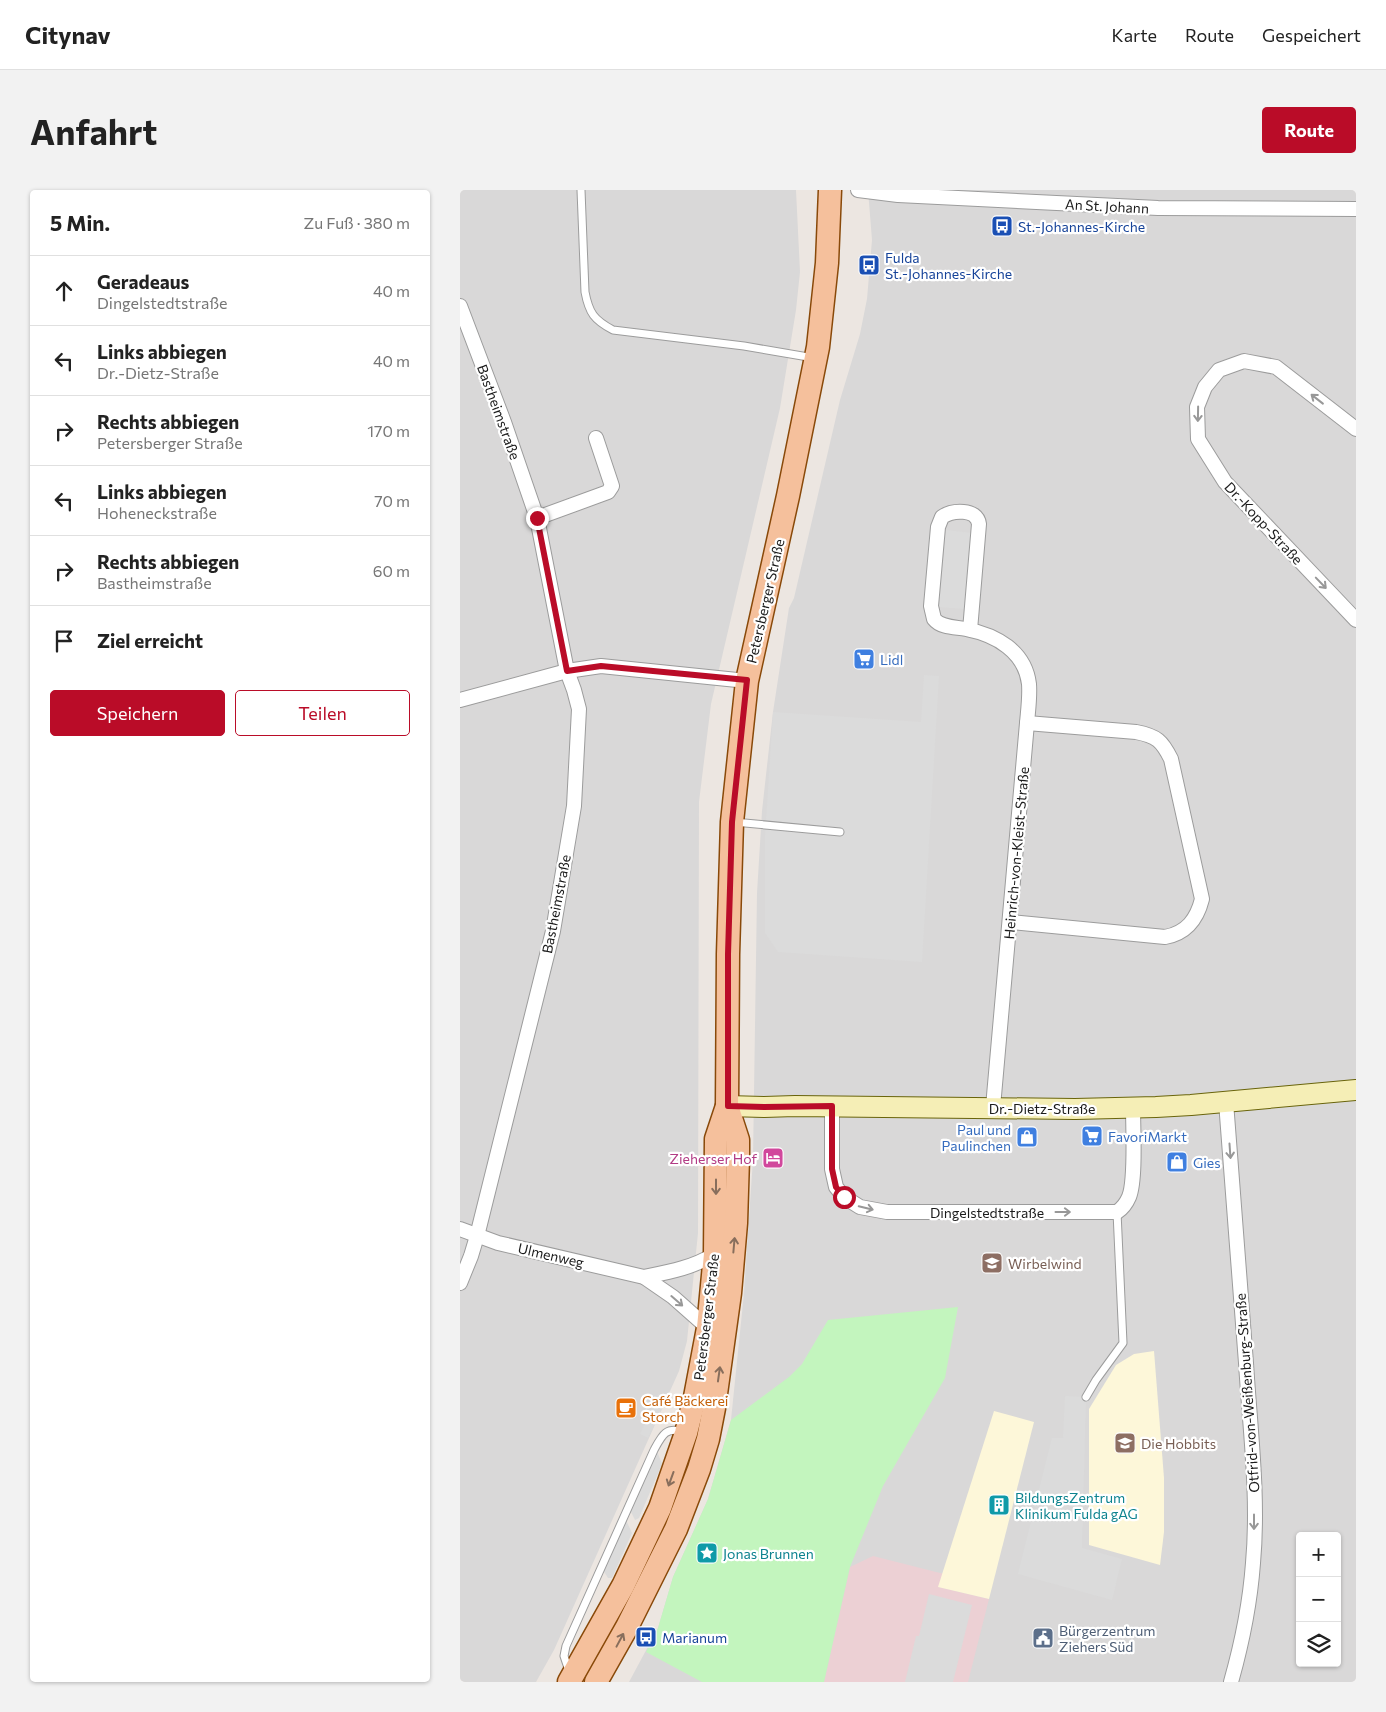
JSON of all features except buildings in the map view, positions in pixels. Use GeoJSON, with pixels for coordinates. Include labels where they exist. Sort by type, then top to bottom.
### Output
{"type":"FeatureCollection","features":[{"type":"Feature","properties":{"kind":"main road","name":"Petersberger Straße"},"geometry":{"type":"LineString","coordinates":[[571,1680],[624,1586],[660,1508],[697,1436],[723,1349],[736,1223],[738,1140],[728,1106],[728,954],[732,822],[747,680],[816,359],[827,263],[830,190]]}},
{"type":"Feature","properties":{"kind":"main road","name":"Dr.-Dietz-Straße"},"geometry":{"type":"LineString","coordinates":[[728,1106],[1075,1109],[1226,1102],[1356,1090]]}},
{"type":"Feature","properties":{"kind":"main road","name":"Petersberger Straße"},"geometry":{"type":"LineString","coordinates":[[596,1682],[627,1627],[676,1529],[699,1469],[695,1397],[708,1328],[715,1254],[716,1139],[728,1106]]}},
{"type":"Feature","properties":{"kind":"street","name":"An St. Johann"},"geometry":{"type":"LineString","coordinates":[[858,190],[898,195],[1158,208],[1356,209]]}},
{"type":"Feature","properties":{"kind":"street","name":"Bastheimstraße"},"geometry":{"type":"LineString","coordinates":[[460,306],[504,422],[537,518],[567,671],[579,709],[574,806],[553,931],[477,1236],[460,1283]]}},
{"type":"Feature","properties":{"kind":"street","name":"Dr.-Kopp-Straße"},"geometry":{"type":"LineString","coordinates":[[1356,429],[1276,367],[1244,361],[1219,370],[1205,387],[1197,407],[1198,439],[1225,482],[1356,620]]}},
{"type":"Feature","properties":{"kind":"street"},"geometry":{"type":"LineString","coordinates":[[537,518],[608,492],[612,486],[596,438]]}},
{"type":"Feature","properties":{"kind":"street","name":"Heinrich-von-Kleist-Straße"},"geometry":{"type":"LineString","coordinates":[[970,630],[980,524],[974,514],[953,512],[942,517],[939,521],[931,610],[934,619],[942,625],[970,630],[1000,640],[1009,646],[1021,662],[1029,684],[993,1107]]}},
{"type":"Feature","properties":{"kind":"street"},"geometry":{"type":"LineString","coordinates":[[460,700],[567,671],[601,666],[747,680]]}},
{"type":"Feature","properties":{"kind":"street"},"geometry":{"type":"LineString","coordinates":[[1010,922],[1165,937],[1174,936],[1189,926],[1199,909],[1202,899],[1171,759],[1161,742],[1146,734],[1136,732],[1027,724]]}},
{"type":"Feature","properties":{"kind":"street","name":"Otfrid-von-Weißenburg-Straße"},"geometry":{"type":"LineString","coordinates":[[1226,1102],[1244,1327],[1254,1501],[1253,1562],[1250,1594],[1244,1630],[1231,1682]]}},
{"type":"Feature","properties":{"kind":"street","name":"Dingelstedtstraße"},"geometry":{"type":"LineString","coordinates":[[832,1106],[832,1169],[836,1187],[844,1197],[860,1207],[886,1212],[1117,1212]]}},
{"type":"Feature","properties":{"kind":"street"},"geometry":{"type":"LineString","coordinates":[[1117,1212],[1124,1207],[1130,1196],[1134,1107]]}},
{"type":"Feature","properties":{"kind":"street","name":"Ulmenweg"},"geometry":{"type":"LineString","coordinates":[[460,1229],[498,1244],[644,1276],[687,1268],[715,1254]]}},
{"type":"Feature","properties":{"kind":"street","name":"Ulmenweg"},"geometry":{"type":"LineString","coordinates":[[644,1276],[673,1297],[708,1328]]}},
{"type":"Feature","properties":{"kind":"lane"},"geometry":{"type":"LineString","coordinates":[[581,190],[585,292],[587,304],[593,317],[601,324],[613,330],[744,346],[816,359]]}},
{"type":"Feature","properties":{"kind":"lane"},"geometry":{"type":"LineString","coordinates":[[732,822],[840,832]]}},
{"type":"Feature","properties":{"kind":"lane"},"geometry":{"type":"LineString","coordinates":[[1086,1397],[1123,1343],[1117,1212]]}},
{"type":"Feature","properties":{"kind":"lane"},"geometry":{"type":"LineString","coordinates":[[571,1680],[564,1656],[566,1646],[661,1436],[667,1431],[674,1429],[697,1436]]}},
{"type":"Feature","properties":{"kind":"shaded area"},"geometry":{"type":"Polygon","coordinates":[[[460,190],[796,190],[800,272],[796,310],[780,408],[711,704],[699,802],[698,1233],[687,1341],[679,1371],[554,1650],[536,1682],[460,1682],[460,190]]]}},
{"type":"Feature","properties":{"kind":"shaded area"},"geometry":{"type":"Polygon","coordinates":[[[868,190],[1356,190],[1356,1682],[629,1682],[658,1628],[673,1577],[708,1499],[731,1420],[744,1293],[753,1159],[757,893],[762,811],[773,712],[789,608],[794,598],[840,400],[860,334],[867,299],[872,240],[868,190]]]}},
{"type":"Feature","properties":{"kind":"shaded area"},"geometry":{"type":"Polygon","coordinates":[[[946,530],[972,533],[965,609],[939,607],[946,530]]]}},
{"type":"Feature","properties":{"kind":"shaded area"},"geometry":{"type":"Polygon","coordinates":[[[924,675],[939,676],[922,962],[778,952],[765,933],[765,837],[773,712],[921,722],[924,675]]]}},
{"type":"Feature","properties":{"kind":"shaded area","name":"Die Hobbits"},"geometry":{"type":"Polygon","coordinates":[[[1154,1351],[1164,1478],[1164,1532],[1160,1565],[1089,1545],[1089,1409],[1116,1365],[1134,1354],[1154,1351]]]}},
{"type":"Feature","properties":{"kind":"shaded area"},"geometry":{"type":"Polygon","coordinates":[[[658,1394],[667,1398],[648,1438],[640,1434],[658,1394]]]}},
{"type":"Feature","properties":{"kind":"shaded area"},"geometry":{"type":"Polygon","coordinates":[[[1065,1396],[1086,1397],[1082,1548],[1122,1559],[1112,1600],[1018,1574],[1052,1438],[1063,1438],[1065,1396]]]}},
{"type":"Feature","properties":{"kind":"shaded area"},"geometry":{"type":"Polygon","coordinates":[[[994,1411],[1034,1422],[989,1599],[938,1587],[994,1411]]]}},
{"type":"Feature","properties":{"kind":"shaded area"},"geometry":{"type":"Polygon","coordinates":[[[657,1451],[662,1464],[639,1518],[635,1520],[630,1510],[657,1451]]]}},
{"type":"Feature","properties":{"kind":"shaded area"},"geometry":{"type":"Polygon","coordinates":[[[626,1520],[632,1533],[612,1578],[608,1578],[603,1570],[626,1520]]]}},
{"type":"Feature","properties":{"kind":"shaded area"},"geometry":{"type":"Polygon","coordinates":[[[873,1556],[944,1574],[939,1587],[989,1599],[968,1682],[824,1682],[850,1567],[873,1556]]]}},
{"type":"Feature","properties":{"kind":"shaded area"},"geometry":{"type":"Polygon","coordinates":[[[929,1594],[972,1605],[953,1682],[905,1682],[916,1636],[919,1636],[929,1594]]]}},
{"type":"Feature","properties":{"kind":"green space"},"geometry":{"type":"Polygon","coordinates":[[[958,1307],[945,1378],[883,1486],[850,1567],[824,1682],[702,1682],[646,1652],[658,1628],[673,1577],[708,1499],[731,1420],[789,1377],[802,1364],[828,1320],[958,1307]]]}},
{"type":"Feature","properties":{"kind":"place","name":"St.-Johannes-Kirche"},"geometry":{"type":"Point","coordinates":[1002,226]}},
{"type":"Feature","properties":{"kind":"place","name":"Fulda St.-Johannes-Kirche"},"geometry":{"type":"Point","coordinates":[869,265]}},
{"type":"Feature","properties":{"kind":"place","name":"Lidl"},"geometry":{"type":"Point","coordinates":[864,659]}},
{"type":"Feature","properties":{"kind":"place","name":"FavoriMarkt"},"geometry":{"type":"Point","coordinates":[1092,1136]}},
{"type":"Feature","properties":{"kind":"place","name":"Paul und Paulinchen"},"geometry":{"type":"Point","coordinates":[1027,1137]}},
{"type":"Feature","properties":{"kind":"place","name":"Zieherser Hof"},"geometry":{"type":"Point","coordinates":[773,1158]}},
{"type":"Feature","properties":{"kind":"place","name":"Gies"},"geometry":{"type":"Point","coordinates":[1177,1162]}},
{"type":"Feature","properties":{"kind":"place","name":"Wirbelwind"},"geometry":{"type":"Point","coordinates":[992,1263]}},
{"type":"Feature","properties":{"kind":"place","name":"Café Bäckerei Storch"},"geometry":{"type":"Point","coordinates":[626,1408]}},
{"type":"Feature","properties":{"kind":"place","name":"Die Hobbits"},"geometry":{"type":"Point","coordinates":[1125,1443]}},
{"type":"Feature","properties":{"kind":"place","name":"BildungsZentrum Klinikum Fulda gAG"},"geometry":{"type":"Point","coordinates":[999,1505]}},
{"type":"Feature","properties":{"kind":"place","name":"Jonas Brunnen"},"geometry":{"type":"Point","coordinates":[707,1553]}},
{"type":"Feature","properties":{"kind":"place","name":"Marianum"},"geometry":{"type":"Point","coordinates":[646,1637]}},
{"type":"Feature","properties":{"kind":"place","name":"Bürgerzentrum Ziehers Süd"},"geometry":{"type":"Point","coordinates":[1043,1638]}},
{"type":"Feature","properties":{"kind":"route"},"geometry":{"type":"LineString","coordinates":[[537,518],[567,671],[601,666],[747,680],[732,822],[728,954],[728,1106],[832,1106],[832,1169],[836,1187],[844,1197]]}}]}
